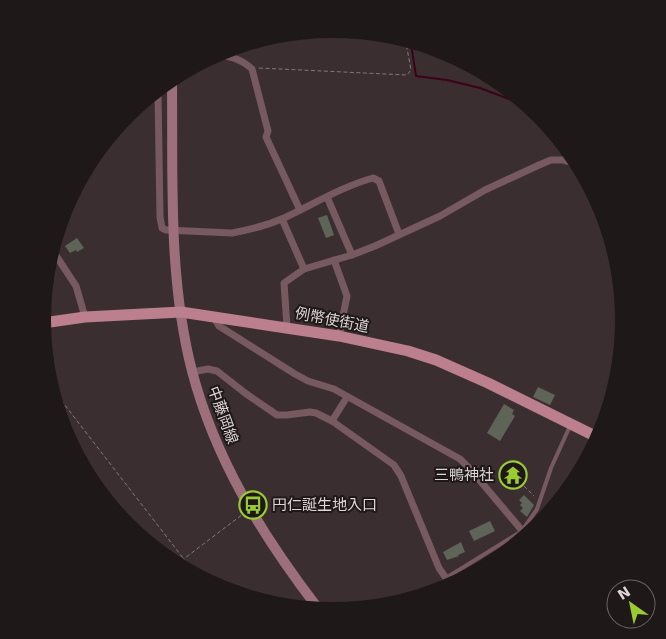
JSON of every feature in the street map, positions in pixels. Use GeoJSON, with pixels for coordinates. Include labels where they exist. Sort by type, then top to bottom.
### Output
{"type":"FeatureCollection","features":[{"type":"Feature","properties":{"kind":"main road","name":"中藤岡線"},"geometry":{"type":"LineString","coordinates":[[172,88],[174,231],[181,312],[192,372],[216,443],[249,509],[312,601]]}},
{"type":"Feature","properties":{"kind":"main road","name":"例幣使街道"},"geometry":{"type":"LineString","coordinates":[[51,323],[85,317],[181,312],[339,336],[408,351],[436,360],[488,383],[591,434]]}},
{"type":"Feature","properties":{"kind":"street"},"geometry":{"type":"LineString","coordinates":[[230,57],[246,62],[252,69],[268,131],[266,137],[300,210]]}},
{"type":"Feature","properties":{"kind":"street"},"geometry":{"type":"LineString","coordinates":[[158,98],[161,224],[166,230],[232,233],[282,219],[327,196],[373,178],[377,179],[399,234]]}},
{"type":"Feature","properties":{"kind":"street"},"geometry":{"type":"LineString","coordinates":[[287,327],[284,283],[304,269],[352,255],[440,216],[485,190],[551,160],[565,161]]}},
{"type":"Feature","properties":{"kind":"street"},"geometry":{"type":"LineString","coordinates":[[327,196],[352,255]]}},
{"type":"Feature","properties":{"kind":"street"},"geometry":{"type":"LineString","coordinates":[[282,219],[304,269]]}},
{"type":"Feature","properties":{"kind":"street"},"geometry":{"type":"LineString","coordinates":[[58,258],[76,286],[85,317]]}},
{"type":"Feature","properties":{"kind":"street"},"geometry":{"type":"LineString","coordinates":[[334,260],[347,296],[339,336]]}},
{"type":"Feature","properties":{"kind":"street"},"geometry":{"type":"LineString","coordinates":[[212,316],[219,326],[295,374],[308,381],[326,386],[460,459],[521,530]]}},
{"type":"Feature","properties":{"kind":"street"},"geometry":{"type":"LineString","coordinates":[[192,372],[208,369],[217,371],[245,394],[277,415],[316,413],[394,465],[401,476],[439,568],[445,578]]}},
{"type":"Feature","properties":{"kind":"street"},"geometry":{"type":"LineString","coordinates":[[332,422],[347,397]]}},
{"type":"Feature","properties":{"kind":"lane"},"geometry":{"type":"LineString","coordinates":[[530,521],[540,502],[551,468],[571,424]]}},
{"type":"Feature","properties":{"kind":"path"},"geometry":{"type":"LineString","coordinates":[[252,69],[407,75],[411,70],[407,47]]}},
{"type":"Feature","properties":{"kind":"path"},"geometry":{"type":"LineString","coordinates":[[65,405],[183,558],[249,509]]}},
{"type":"Feature","properties":{"kind":"path"},"geometry":{"type":"LineString","coordinates":[[524,486],[540,502]]}},
{"type":"Feature","properties":{"kind":"building"},"geometry":{"type":"Polygon","coordinates":[[[327,215],[334,235],[326,238],[318,218],[327,215]]]}},
{"type":"Feature","properties":{"kind":"building"},"geometry":{"type":"Polygon","coordinates":[[[77,238],[84,248],[70,253],[65,246],[77,238]]]}},
{"type":"Feature","properties":{"kind":"building"},"geometry":{"type":"Polygon","coordinates":[[[538,387],[555,395],[550,405],[533,397],[538,387]]]}},
{"type":"Feature","properties":{"kind":"building"},"geometry":{"type":"Polygon","coordinates":[[[504,404],[514,410],[512,414],[515,416],[500,441],[487,433],[504,404]]]}},
{"type":"Feature","properties":{"kind":"building"},"geometry":{"type":"Polygon","coordinates":[[[524,495],[534,505],[527,517],[520,511],[523,508],[519,500],[524,495]]]}},
{"type":"Feature","properties":{"kind":"building"},"geometry":{"type":"Polygon","coordinates":[[[490,521],[495,531],[474,541],[469,531],[490,521]]]}},
{"type":"Feature","properties":{"kind":"building"},"geometry":{"type":"Polygon","coordinates":[[[461,542],[465,552],[447,560],[443,552],[461,542]]]}},
{"type":"Feature","properties":{"kind":"waterway"},"geometry":{"type":"LineString","coordinates":[[412,49],[416,76],[447,80],[480,88],[509,99]]}},
{"type":"Feature","properties":{"kind":"place","name":"三鴨神社"},"geometry":{"type":"Point","coordinates":[513,475]}},
{"type":"Feature","properties":{"kind":"place","name":"円仁誕生地入口"},"geometry":{"type":"Point","coordinates":[253,505]}}]}
